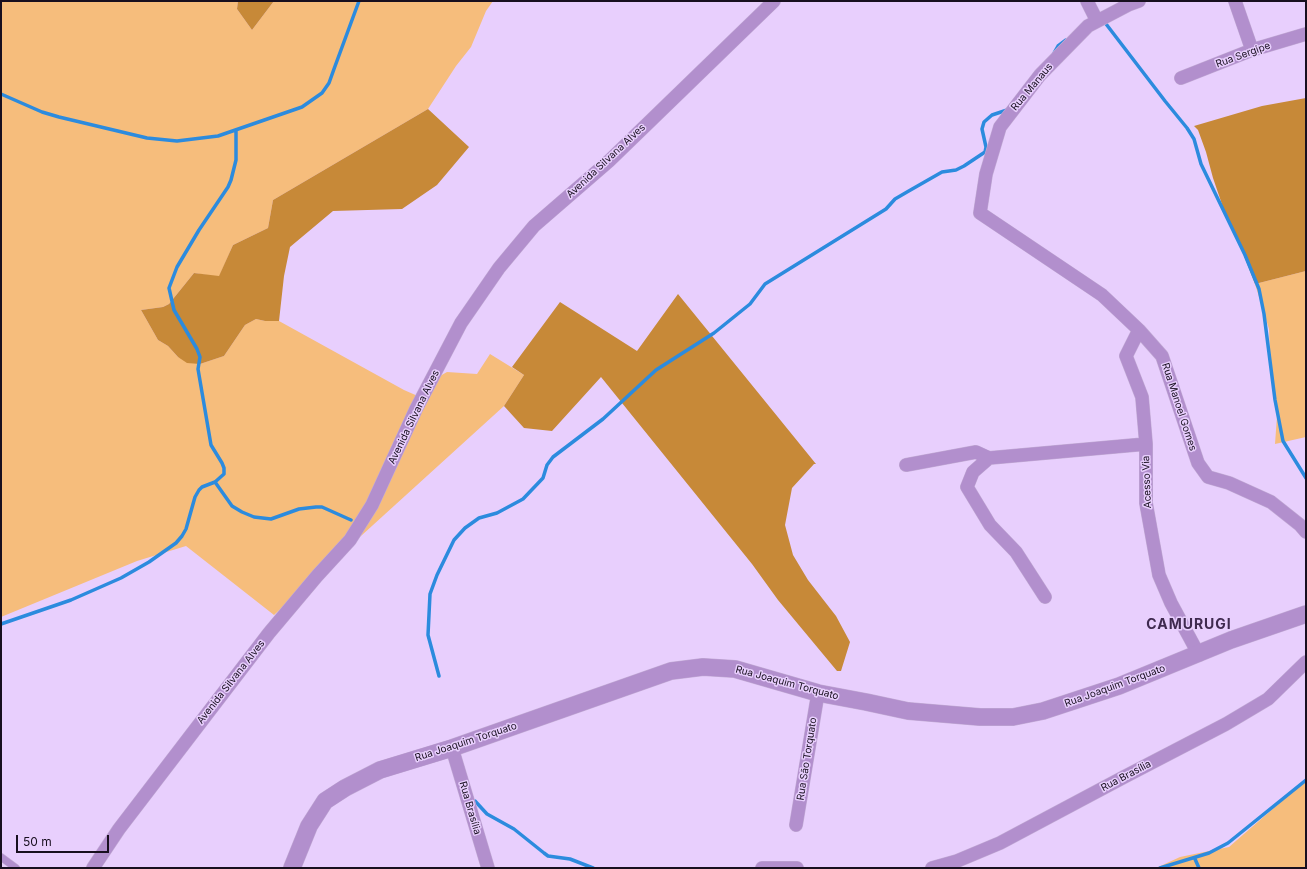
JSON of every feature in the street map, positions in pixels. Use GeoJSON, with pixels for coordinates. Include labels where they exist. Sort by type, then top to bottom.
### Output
{"type":"FeatureCollection","features":[{"type":"Feature","properties":{"kind":"street","name":"Avenida Silvana Alves"},"geometry":{"type":"LineString","coordinates":[[93,868],[118,829],[264,639],[317,576],[350,540],[372,505],[416,409],[461,323],[499,268],[534,226],[608,161],[774,1]]}},
{"type":"Feature","properties":{"kind":"street"},"geometry":{"type":"LineString","coordinates":[[1087,1],[1098,21]]}},
{"type":"Feature","properties":{"kind":"street","name":"Rua Manaus"},"geometry":{"type":"LineString","coordinates":[[980,213],[986,174],[1000,126],[1040,75],[1088,26],[1128,5],[1139,1]]}},
{"type":"Feature","properties":{"kind":"street"},"geometry":{"type":"LineString","coordinates":[[1235,1],[1252,50]]}},
{"type":"Feature","properties":{"kind":"street","name":"Rua Sergipe"},"geometry":{"type":"LineString","coordinates":[[1181,78],[1252,50],[1306,34]]}},
{"type":"Feature","properties":{"kind":"street","name":"Rua Manoel Gomes"},"geometry":{"type":"LineString","coordinates":[[980,213],[1102,296],[1139,330],[1162,356],[1198,463],[1208,477],[1229,483],[1271,502],[1304,527]]}},
{"type":"Feature","properties":{"kind":"street","name":"Acesso Via"},"geometry":{"type":"LineString","coordinates":[[1139,330],[1126,356],[1142,397],[1146,444],[1146,502],[1159,575],[1171,603],[1198,654]]}},
{"type":"Feature","properties":{"kind":"street"},"geometry":{"type":"LineString","coordinates":[[906,465],[976,452],[989,458],[1146,444]]}},
{"type":"Feature","properties":{"kind":"street"},"geometry":{"type":"LineString","coordinates":[[989,458],[974,472],[967,487],[990,525],[1016,552],[1045,597]]}},
{"type":"Feature","properties":{"kind":"street","name":"Rua Joaquim Torquato"},"geometry":{"type":"LineString","coordinates":[[292,868],[309,826],[325,801],[345,788],[380,770],[452,748],[671,671],[703,667],[735,668],[818,693],[908,711],[980,717],[1013,717],[1043,711],[1119,686],[1231,640],[1306,614]]}},
{"type":"Feature","properties":{"kind":"street","name":"Rua Brasília"},"geometry":{"type":"LineString","coordinates":[[932,868],[957,861],[1000,843],[1117,780],[1226,724],[1268,699],[1306,662]]}},
{"type":"Feature","properties":{"kind":"street","name":"Rua São Torquato"},"geometry":{"type":"LineString","coordinates":[[796,825],[818,693]]}},
{"type":"Feature","properties":{"kind":"street","name":"Rua Brasília"},"geometry":{"type":"LineString","coordinates":[[452,748],[488,868]]}},
{"type":"Feature","properties":{"kind":"street"},"geometry":{"type":"LineString","coordinates":[[762,868],[797,868]]}},
{"type":"Feature","properties":{"kind":"lane"},"geometry":{"type":"LineString","coordinates":[[1,857],[16,868]]}},
{"type":"Feature","properties":{"kind":"shaded area"},"geometry":{"type":"Polygon","coordinates":[[[1,1],[238,1],[237,9],[252,30],[274,1],[493,1],[486,11],[471,47],[456,66],[428,109],[273,200],[268,228],[233,245],[219,277],[194,273],[169,304],[163,307],[141,310],[158,340],[168,346],[178,357],[200,364],[224,356],[245,325],[256,319],[265,321],[279,321],[404,390],[420,397],[440,376],[447,372],[477,374],[490,354],[524,375],[504,406],[274,615],[186,546],[137,561],[1,617],[1,1]]]}},
{"type":"Feature","properties":{"kind":"shaded area"},"geometry":{"type":"Polygon","coordinates":[[[238,1],[274,1],[252,30],[237,9],[238,1]]]}},
{"type":"Feature","properties":{"kind":"shaded area"},"geometry":{"type":"Polygon","coordinates":[[[1306,98],[1306,271],[1255,284],[1239,243],[1226,216],[1206,152],[1198,130],[1194,126],[1262,106],[1306,98]]]}},
{"type":"Feature","properties":{"kind":"shaded area"},"geometry":{"type":"Polygon","coordinates":[[[428,109],[469,147],[437,185],[402,209],[333,211],[290,247],[284,276],[279,321],[265,321],[256,319],[245,325],[224,356],[200,364],[187,363],[178,357],[168,346],[158,340],[141,310],[163,307],[169,304],[194,273],[219,276],[233,245],[268,228],[273,200],[428,109]]]}},
{"type":"Feature","properties":{"kind":"shaded area"},"geometry":{"type":"Polygon","coordinates":[[[1306,271],[1306,437],[1275,444],[1277,416],[1270,354],[1269,329],[1255,284],[1306,271]]]}},
{"type":"Feature","properties":{"kind":"shaded area"},"geometry":{"type":"Polygon","coordinates":[[[678,294],[816,464],[814,464],[792,488],[785,525],[793,555],[808,580],[836,616],[850,642],[841,671],[837,671],[778,600],[752,564],[601,377],[552,431],[524,428],[504,406],[524,375],[512,367],[560,302],[637,351],[678,294]]]}},
{"type":"Feature","properties":{"kind":"shaded area"},"geometry":{"type":"Polygon","coordinates":[[[1306,780],[1306,868],[1156,868],[1180,857],[1229,847],[1306,780]]]}},
{"type":"Feature","properties":{"kind":"waterway"},"geometry":{"type":"LineString","coordinates":[[1,94],[42,112],[147,138],[177,141],[218,136],[302,107],[322,93],[329,83],[359,1]]}},
{"type":"Feature","properties":{"kind":"waterway"},"geometry":{"type":"LineString","coordinates":[[1103,20],[1194,139],[1201,164],[1245,255],[1259,289],[1264,314],[1275,400],[1283,441],[1306,478]]}},
{"type":"Feature","properties":{"kind":"waterway"},"geometry":{"type":"LineString","coordinates":[[1054,53],[1058,46],[1066,40]]}},
{"type":"Feature","properties":{"kind":"waterway"},"geometry":{"type":"LineString","coordinates":[[439,676],[428,635],[430,594],[437,575],[454,540],[465,528],[479,518],[497,513],[523,499],[543,478],[547,465],[553,457],[603,419],[656,370],[714,333],[750,304],[765,284],[886,209],[895,199],[942,172],[956,170],[964,166],[985,152],[986,147],[982,129],[984,122],[992,115],[1007,110]]}},
{"type":"Feature","properties":{"kind":"waterway"},"geometry":{"type":"LineString","coordinates":[[1,624],[71,600],[121,578],[149,562],[176,543],[182,536],[186,529],[195,497],[199,490],[202,487],[215,482],[224,474],[222,463],[211,445],[198,369],[200,357],[197,349],[174,310],[169,288],[177,267],[231,180],[236,160],[236,130]]}},
{"type":"Feature","properties":{"kind":"waterway"},"geometry":{"type":"LineString","coordinates":[[215,482],[232,506],[254,517],[271,519],[299,509],[322,507],[351,520]]}},
{"type":"Feature","properties":{"kind":"waterway"},"geometry":{"type":"LineString","coordinates":[[1160,868],[1209,853],[1228,843],[1306,780]]}},
{"type":"Feature","properties":{"kind":"waterway"},"geometry":{"type":"LineString","coordinates":[[475,801],[487,814],[514,829],[548,856],[570,859],[593,868]]}},
{"type":"Feature","properties":{"kind":"waterway"},"geometry":{"type":"LineString","coordinates":[[1195,859],[1199,868]]}},
{"type":"Feature","properties":{"kind":"district","name":"CAMURUGI"},"geometry":{"type":"Point","coordinates":[1189,625]}}]}
